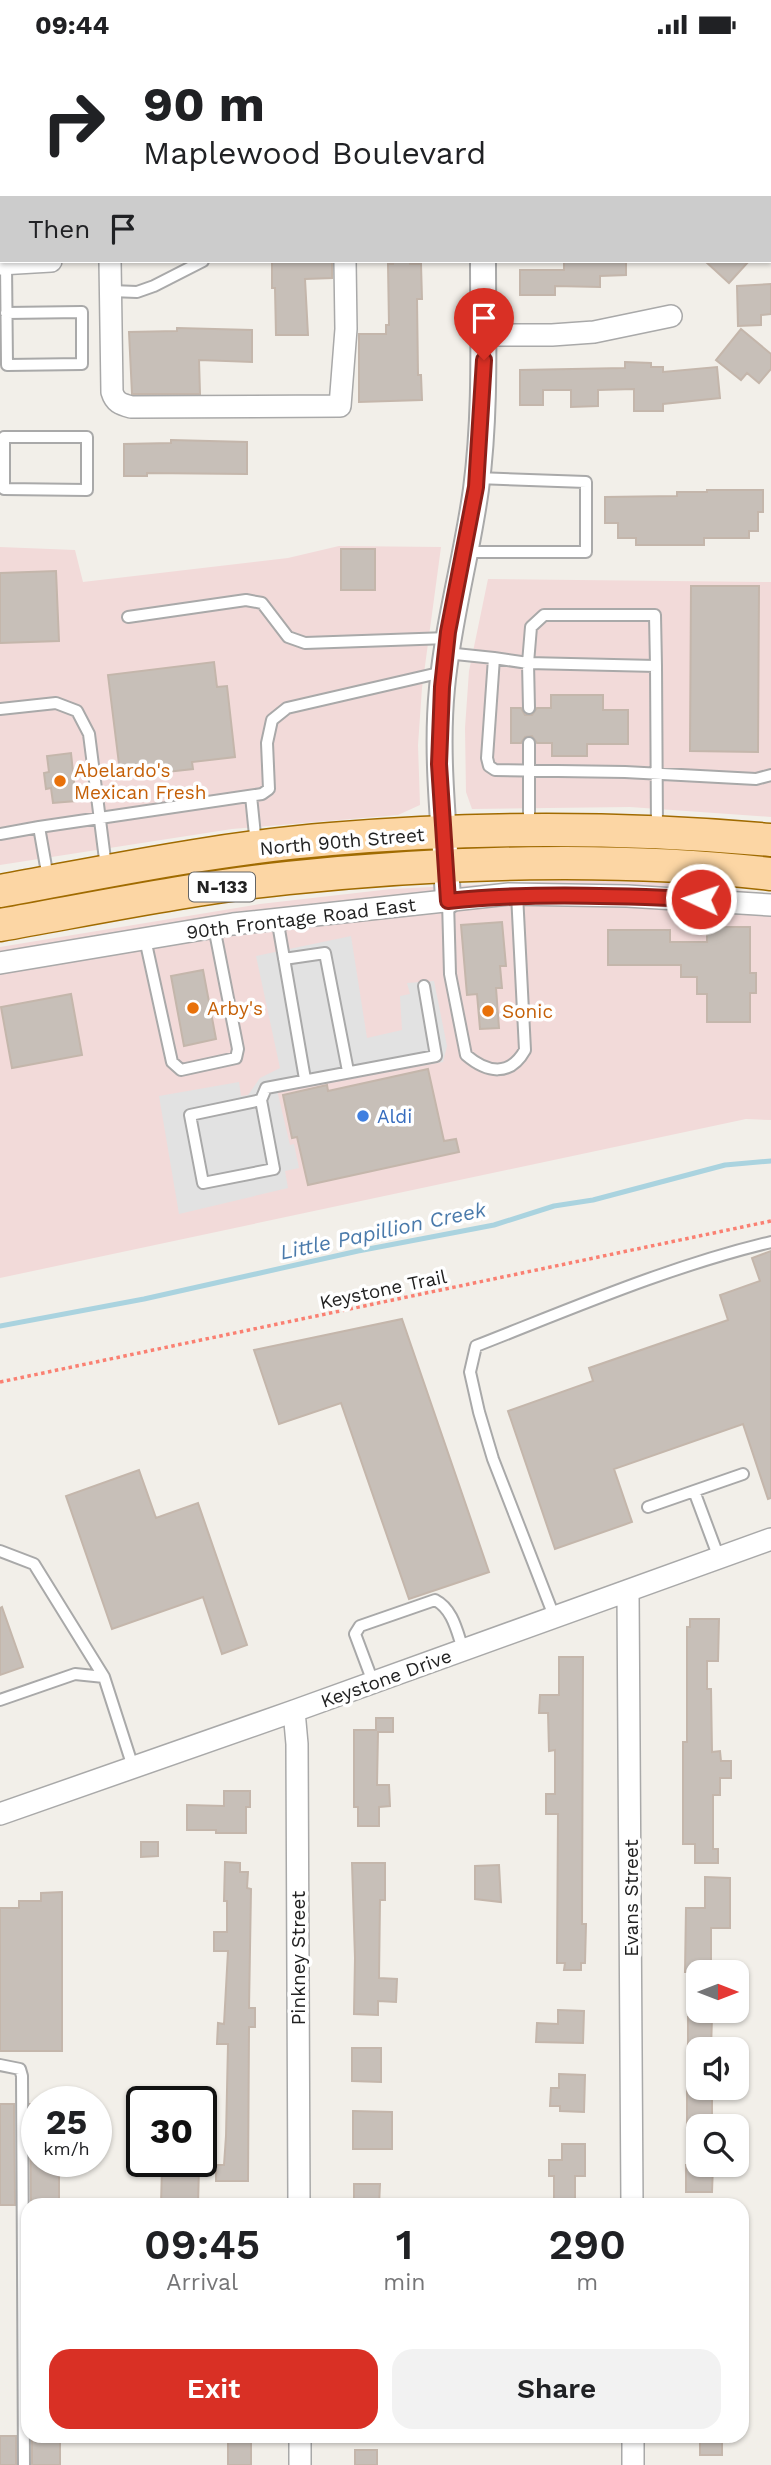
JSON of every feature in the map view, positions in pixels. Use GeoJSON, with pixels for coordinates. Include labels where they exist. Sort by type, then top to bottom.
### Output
{"type":"FeatureCollection","features":[{"type":"Feature","properties":{"kind":"main road","name":"North 90th Street"},"geometry":{"type":"LineString","coordinates":[[0,891],[256,847],[330,839],[529,831],[657,832],[771,840]]}},
{"type":"Feature","properties":{"kind":"main road","name":"North 90th Street"},"geometry":{"type":"LineString","coordinates":[[0,925],[248,883],[364,872],[447,867],[637,866],[771,874]]}},
{"type":"Feature","properties":{"kind":"street"},"geometry":{"type":"LineString","coordinates":[[110,263],[112,392],[114,399],[131,407],[340,406],[346,329],[345,263]]}},
{"type":"Feature","properties":{"kind":"street"},"geometry":{"type":"LineString","coordinates":[[448,901],[439,764],[446,654],[477,478],[483,410],[484,263]]}},
{"type":"Feature","properties":{"kind":"street"},"geometry":{"type":"LineString","coordinates":[[485,335],[594,332],[671,316]]}},
{"type":"Feature","properties":{"kind":"street","name":"90th Frontage Road East"},"geometry":{"type":"LineString","coordinates":[[0,963],[277,918],[517,894],[627,896],[771,905]]}},
{"type":"Feature","properties":{"kind":"street","name":"Keystone Drive"},"geometry":{"type":"LineString","coordinates":[[0,1814],[771,1539]]}},
{"type":"Feature","properties":{"kind":"street","name":"Evans Street"},"geometry":{"type":"LineString","coordinates":[[628,1591],[632,2198]]}},
{"type":"Feature","properties":{"kind":"street","name":"Pinkney Street"},"geometry":{"type":"LineString","coordinates":[[293,1711],[297,1744],[299,2198]]}},
{"type":"Feature","properties":{"kind":"street"},"geometry":{"type":"LineString","coordinates":[[300,2443],[300,2465]]}},
{"type":"Feature","properties":{"kind":"street"},"geometry":{"type":"LineString","coordinates":[[633,2443],[633,2465]]}},
{"type":"Feature","properties":{"kind":"lane"},"geometry":{"type":"LineString","coordinates":[[111,291],[137,292],[199,263]]}},
{"type":"Feature","properties":{"kind":"lane"},"geometry":{"type":"LineString","coordinates":[[3,264],[7,365],[82,364],[82,312],[6,313]]}},
{"type":"Feature","properties":{"kind":"lane"},"geometry":{"type":"LineString","coordinates":[[4,437],[87,437],[87,490],[4,489],[2,475],[4,437]]}},
{"type":"Feature","properties":{"kind":"lane"},"geometry":{"type":"LineString","coordinates":[[465,552],[586,552],[586,482],[477,478]]}},
{"type":"Feature","properties":{"kind":"lane"},"geometry":{"type":"LineString","coordinates":[[128,617],[246,600],[262,603],[288,636],[305,643],[528,663],[656,666]]}},
{"type":"Feature","properties":{"kind":"lane"},"geometry":{"type":"LineString","coordinates":[[528,708],[531,627],[544,615],[655,615],[657,832]]}},
{"type":"Feature","properties":{"kind":"lane"},"geometry":{"type":"LineString","coordinates":[[0,834],[99,816],[262,794],[269,789],[267,743],[272,720],[288,708],[446,654]]}},
{"type":"Feature","properties":{"kind":"lane"},"geometry":{"type":"LineString","coordinates":[[494,658],[487,758],[489,766],[495,770],[756,779],[771,775]]}},
{"type":"Feature","properties":{"kind":"lane"},"geometry":{"type":"LineString","coordinates":[[0,709],[56,702],[77,711],[89,734],[107,872]]}},
{"type":"Feature","properties":{"kind":"lane"},"geometry":{"type":"LineString","coordinates":[[529,743],[529,831]]}},
{"type":"Feature","properties":{"kind":"lane"},"geometry":{"type":"LineString","coordinates":[[251,796],[256,847]]}},
{"type":"Feature","properties":{"kind":"lane"},"geometry":{"type":"LineString","coordinates":[[39,827],[49,882]]}},
{"type":"Feature","properties":{"kind":"lane"},"geometry":{"type":"LineString","coordinates":[[448,901],[450,974],[466,1055],[486,1069],[496,1070],[519,1061],[525,1050],[517,894]]}},
{"type":"Feature","properties":{"kind":"lane"},"geometry":{"type":"LineString","coordinates":[[277,918],[305,1079]]}},
{"type":"Feature","properties":{"kind":"lane"},"geometry":{"type":"LineString","coordinates":[[145,939],[172,1062],[181,1070],[236,1058],[238,1049],[214,927]]}},
{"type":"Feature","properties":{"kind":"lane"},"geometry":{"type":"LineString","coordinates":[[284,959],[325,953],[348,1071]]}},
{"type":"Feature","properties":{"kind":"lane"},"geometry":{"type":"LineString","coordinates":[[261,1100],[190,1115],[203,1183],[274,1169],[261,1100],[266,1088],[436,1056],[424,986]]}},
{"type":"Feature","properties":{"kind":"lane"},"geometry":{"type":"LineString","coordinates":[[554,1616],[493,1459],[479,1412],[470,1372],[476,1346],[630,1286],[744,1248],[771,1242]]}},
{"type":"Feature","properties":{"kind":"lane"},"geometry":{"type":"LineString","coordinates":[[648,1507],[743,1474]]}},
{"type":"Feature","properties":{"kind":"lane"},"geometry":{"type":"LineString","coordinates":[[694,1490],[719,1558]]}},
{"type":"Feature","properties":{"kind":"lane"},"geometry":{"type":"LineString","coordinates":[[0,1551],[34,1564],[104,1677],[133,1767]]}},
{"type":"Feature","properties":{"kind":"lane"},"geometry":{"type":"LineString","coordinates":[[373,1682],[355,1634],[360,1626],[435,1600],[443,1604],[449,1612],[463,1649]]}},
{"type":"Feature","properties":{"kind":"lane"},"geometry":{"type":"LineString","coordinates":[[0,1700],[75,1674],[104,1677]]}},
{"type":"Feature","properties":{"kind":"lane"},"geometry":{"type":"LineString","coordinates":[[0,2065],[20,2069],[22,2076],[23,2198]]}},
{"type":"Feature","properties":{"kind":"lane"},"geometry":{"type":"LineString","coordinates":[[24,2443],[24,2465]]}},
{"type":"Feature","properties":{"kind":"path","name":"Keystone Trail"},"geometry":{"type":"LineString","coordinates":[[0,1382],[771,1221]]}},
{"type":"Feature","properties":{"kind":"shaded area"},"geometry":{"type":"Polygon","coordinates":[[[339,546],[441,547],[422,688],[418,745],[420,805],[398,815],[232,829],[0,865],[0,547],[75,550],[83,582],[288,558],[339,546]]]}},
{"type":"Feature","properties":{"kind":"shaded area"},"geometry":{"type":"Polygon","coordinates":[[[488,579],[771,582],[771,817],[630,807],[472,809],[466,792],[465,728],[469,671],[488,579]]]}},
{"type":"Feature","properties":{"kind":"shaded area"},"geometry":{"type":"Polygon","coordinates":[[[577,880],[670,883],[771,894],[771,1120],[746,1119],[0,1278],[0,947],[260,904],[391,889],[577,880]]]}},
{"type":"Feature","properties":{"kind":"shaded area"},"geometry":{"type":"Polygon","coordinates":[[[351,936],[367,1038],[402,1030],[400,996],[410,994],[407,983],[434,981],[447,1046],[443,1062],[277,1090],[290,1145],[294,1144],[299,1168],[285,1171],[288,1188],[179,1214],[159,1096],[239,1082],[241,1096],[248,1095],[260,1078],[280,1068],[256,956],[351,936]]]}},
{"type":"Feature","properties":{"kind":"building"},"geometry":{"type":"Polygon","coordinates":[[[272,263],[332,263],[332,278],[305,279],[308,335],[276,335],[275,288],[272,288],[272,263]]]}},
{"type":"Feature","properties":{"kind":"building"},"geometry":{"type":"Polygon","coordinates":[[[564,263],[626,263],[626,275],[600,276],[600,287],[555,286],[555,295],[520,295],[520,270],[564,270],[564,263]]]}},
{"type":"Feature","properties":{"kind":"building"},"geometry":{"type":"Polygon","coordinates":[[[707,263],[747,263],[729,283],[707,263]]]}},
{"type":"Feature","properties":{"kind":"building"},"geometry":{"type":"Polygon","coordinates":[[[388,264],[421,264],[422,299],[417,299],[418,375],[421,375],[422,400],[359,402],[359,334],[386,334],[386,325],[389,325],[388,264]]]}},
{"type":"Feature","properties":{"kind":"building"},"geometry":{"type":"Polygon","coordinates":[[[771,284],[771,314],[761,315],[761,325],[738,326],[737,286],[771,284]]]}},
{"type":"Feature","properties":{"kind":"building"},"geometry":{"type":"Polygon","coordinates":[[[177,328],[252,330],[252,362],[199,360],[200,394],[132,394],[129,332],[177,331],[177,328]]]}},
{"type":"Feature","properties":{"kind":"building"},"geometry":{"type":"Polygon","coordinates":[[[741,329],[771,354],[771,369],[759,383],[747,373],[741,380],[716,360],[741,329]]]}},
{"type":"Feature","properties":{"kind":"building"},"geometry":{"type":"Polygon","coordinates":[[[625,362],[651,363],[651,367],[663,367],[663,372],[717,367],[720,398],[663,404],[663,411],[634,411],[634,389],[598,390],[598,406],[571,407],[571,390],[543,390],[543,405],[520,405],[520,370],[625,368],[625,362]]]}},
{"type":"Feature","properties":{"kind":"building"},"geometry":{"type":"Polygon","coordinates":[[[171,440],[247,442],[247,474],[147,473],[147,476],[124,476],[124,444],[171,443],[171,440]]]}},
{"type":"Feature","properties":{"kind":"building"},"geometry":{"type":"Polygon","coordinates":[[[763,490],[763,512],[758,512],[758,531],[749,531],[749,538],[704,538],[704,545],[636,545],[636,538],[618,538],[618,523],[605,523],[605,497],[677,496],[677,492],[763,490]]]}},
{"type":"Feature","properties":{"kind":"building"},"geometry":{"type":"Polygon","coordinates":[[[341,549],[375,549],[375,590],[341,590],[341,549]]]}},
{"type":"Feature","properties":{"kind":"building"},"geometry":{"type":"Polygon","coordinates":[[[56,571],[59,641],[0,643],[0,573],[56,571]]]}},
{"type":"Feature","properties":{"kind":"building"},"geometry":{"type":"Polygon","coordinates":[[[691,586],[759,586],[758,752],[690,751],[691,586]]]}},
{"type":"Feature","properties":{"kind":"building"},"geometry":{"type":"Polygon","coordinates":[[[214,662],[217,687],[227,686],[235,757],[192,762],[193,769],[167,772],[167,766],[120,772],[108,675],[214,662]]]}},
{"type":"Feature","properties":{"kind":"building"},"geometry":{"type":"Polygon","coordinates":[[[551,695],[603,695],[603,710],[628,710],[628,744],[587,744],[587,756],[552,756],[552,743],[537,743],[532,736],[525,737],[521,743],[511,743],[511,708],[521,708],[525,715],[532,715],[537,708],[551,708],[551,695]]]}},
{"type":"Feature","properties":{"kind":"building","name":"Abelardo's Mexican Fresh"},"geometry":{"type":"Polygon","coordinates":[[[71,753],[76,801],[53,803],[51,788],[46,789],[44,773],[49,772],[47,756],[71,753]]]}},
{"type":"Feature","properties":{"kind":"building"},"geometry":{"type":"Polygon","coordinates":[[[502,922],[506,966],[500,966],[502,988],[496,988],[499,1028],[480,1029],[477,994],[467,995],[461,925],[502,922]]]}},
{"type":"Feature","properties":{"kind":"building"},"geometry":{"type":"Polygon","coordinates":[[[707,927],[750,927],[750,973],[756,973],[756,993],[750,993],[750,1022],[707,1022],[707,994],[697,994],[697,977],[681,977],[681,965],[608,965],[608,930],[670,930],[670,942],[707,942],[707,927]]]}},
{"type":"Feature","properties":{"kind":"building","name":"Arby's"},"geometry":{"type":"Polygon","coordinates":[[[203,970],[216,1039],[184,1046],[171,976],[203,970]]]}},
{"type":"Feature","properties":{"kind":"building"},"geometry":{"type":"Polygon","coordinates":[[[71,994],[82,1055],[12,1068],[1,1007],[71,994]]]}},
{"type":"Feature","properties":{"kind":"building","name":"Aldi"},"geometry":{"type":"Polygon","coordinates":[[[428,1069],[444,1141],[456,1139],[459,1152],[308,1185],[297,1137],[292,1138],[283,1095],[327,1085],[328,1091],[428,1069]]]}},
{"type":"Feature","properties":{"kind":"building"},"geometry":{"type":"Polygon","coordinates":[[[771,1251],[771,1498],[768,1499],[743,1424],[614,1469],[632,1522],[555,1549],[508,1411],[593,1381],[589,1368],[728,1320],[720,1295],[760,1281],[752,1258],[771,1251]]]}},
{"type":"Feature","properties":{"kind":"building"},"geometry":{"type":"Polygon","coordinates":[[[402,1319],[489,1572],[409,1599],[341,1403],[279,1424],[254,1350],[402,1319]]]}},
{"type":"Feature","properties":{"kind":"building"},"geometry":{"type":"Polygon","coordinates":[[[139,1470],[156,1518],[198,1503],[247,1645],[222,1654],[203,1597],[112,1629],[66,1496],[139,1470]]]}},
{"type":"Feature","properties":{"kind":"building"},"geometry":{"type":"Polygon","coordinates":[[[2,1607],[23,1667],[0,1675],[0,1608],[2,1607]]]}},
{"type":"Feature","properties":{"kind":"building"},"geometry":{"type":"Polygon","coordinates":[[[690,1619],[719,1619],[718,1661],[707,1661],[707,1689],[711,1689],[712,1752],[720,1751],[721,1761],[731,1761],[731,1778],[720,1778],[720,1795],[713,1795],[713,1849],[718,1849],[718,1863],[695,1863],[695,1844],[683,1844],[683,1742],[687,1742],[687,1627],[690,1627],[690,1619]]]}},
{"type":"Feature","properties":{"kind":"building"},"geometry":{"type":"Polygon","coordinates":[[[559,1657],[583,1657],[582,1924],[586,1924],[585,1963],[581,1963],[581,1970],[564,1970],[565,1963],[557,1963],[558,1814],[546,1814],[546,1794],[555,1794],[555,1750],[549,1751],[548,1713],[539,1713],[540,1695],[559,1695],[559,1657]]]}},
{"type":"Feature","properties":{"kind":"building"},"geometry":{"type":"Polygon","coordinates":[[[376,1718],[393,1718],[393,1732],[378,1732],[377,1785],[389,1785],[390,1806],[379,1807],[379,1826],[358,1826],[358,1807],[354,1807],[354,1730],[376,1730],[376,1718]]]}},
{"type":"Feature","properties":{"kind":"building"},"geometry":{"type":"Polygon","coordinates":[[[224,1791],[250,1791],[250,1807],[246,1807],[246,1833],[187,1830],[187,1805],[224,1806],[224,1791]]]}},
{"type":"Feature","properties":{"kind":"building"},"geometry":{"type":"Polygon","coordinates":[[[141,1842],[158,1842],[158,1856],[141,1857],[141,1842]]]}},
{"type":"Feature","properties":{"kind":"building"},"geometry":{"type":"Polygon","coordinates":[[[225,1862],[240,1863],[240,1872],[248,1872],[247,1888],[251,1889],[249,2008],[255,2008],[255,2027],[249,2027],[248,2181],[216,2181],[217,2165],[224,2165],[226,2136],[228,2044],[217,2044],[218,2023],[224,2024],[228,1951],[214,1951],[214,1932],[227,1932],[227,1901],[224,1901],[225,1862]]]}},
{"type":"Feature","properties":{"kind":"building"},"geometry":{"type":"Polygon","coordinates":[[[352,1863],[385,1863],[385,1900],[380,1900],[379,1978],[397,1979],[396,2002],[378,2001],[378,2015],[354,2014],[352,1863]]]}},
{"type":"Feature","properties":{"kind":"building"},"geometry":{"type":"Polygon","coordinates":[[[499,1865],[501,1902],[475,1899],[475,1866],[499,1865]]]}},
{"type":"Feature","properties":{"kind":"building"},"geometry":{"type":"Polygon","coordinates":[[[705,1877],[730,1878],[730,1928],[711,1928],[711,1960],[686,1960],[685,1972],[686,1908],[705,1908],[705,1877]]]}},
{"type":"Feature","properties":{"kind":"building"},"geometry":{"type":"Polygon","coordinates":[[[62,1892],[62,2051],[0,2051],[0,1908],[19,1908],[19,1901],[41,1901],[41,1893],[62,1892]]]}},
{"type":"Feature","properties":{"kind":"building"},"geometry":{"type":"Polygon","coordinates":[[[558,2010],[584,2011],[583,2043],[536,2042],[537,2023],[558,2024],[558,2010]]]}},
{"type":"Feature","properties":{"kind":"building"},"geometry":{"type":"Polygon","coordinates":[[[688,2023],[712,2023],[711,2037],[688,2037],[688,2023]]]}},
{"type":"Feature","properties":{"kind":"building"},"geometry":{"type":"Polygon","coordinates":[[[352,2048],[381,2048],[381,2082],[352,2081],[352,2048]]]}},
{"type":"Feature","properties":{"kind":"building"},"geometry":{"type":"Polygon","coordinates":[[[559,2074],[585,2075],[584,2112],[560,2111],[560,2106],[550,2106],[551,2088],[559,2088],[559,2074]]]}},
{"type":"Feature","properties":{"kind":"building"},"geometry":{"type":"Polygon","coordinates":[[[687,2100],[712,2100],[712,2114],[687,2114],[687,2100]]]}},
{"type":"Feature","properties":{"kind":"building"},"geometry":{"type":"Polygon","coordinates":[[[0,2104],[14,2104],[15,2205],[0,2205],[0,2104]]]}},
{"type":"Feature","properties":{"kind":"building"},"geometry":{"type":"Polygon","coordinates":[[[353,2111],[392,2112],[392,2149],[353,2149],[353,2111]]]}},
{"type":"Feature","properties":{"kind":"building"},"geometry":{"type":"Polygon","coordinates":[[[562,2144],[585,2144],[585,2176],[575,2176],[575,2198],[554,2198],[554,2176],[549,2176],[549,2160],[562,2160],[562,2144]]]}},
{"type":"Feature","properties":{"kind":"building"},"geometry":{"type":"Polygon","coordinates":[[[31,2177],[59,2177],[59,2198],[31,2198],[31,2177]]]}},
{"type":"Feature","properties":{"kind":"building"},"geometry":{"type":"Polygon","coordinates":[[[162,2177],[199,2177],[198,2198],[161,2198],[162,2177]]]}},
{"type":"Feature","properties":{"kind":"building"},"geometry":{"type":"Polygon","coordinates":[[[686,2177],[713,2177],[712,2192],[686,2192],[686,2177]]]}},
{"type":"Feature","properties":{"kind":"building"},"geometry":{"type":"Polygon","coordinates":[[[354,2184],[380,2184],[379,2198],[354,2198],[354,2184]]]}},
{"type":"Feature","properties":{"kind":"building"},"geometry":{"type":"Polygon","coordinates":[[[0,2436],[16,2436],[16,2465],[0,2465],[0,2436]]]}},
{"type":"Feature","properties":{"kind":"building"},"geometry":{"type":"Polygon","coordinates":[[[32,2443],[60,2443],[60,2465],[32,2465],[32,2443]]]}},
{"type":"Feature","properties":{"kind":"building"},"geometry":{"type":"Polygon","coordinates":[[[228,2443],[251,2443],[251,2465],[228,2465],[228,2443]]]}},
{"type":"Feature","properties":{"kind":"building"},"geometry":{"type":"Polygon","coordinates":[[[700,2443],[722,2443],[722,2455],[700,2455],[700,2443]]]}},
{"type":"Feature","properties":{"kind":"building"},"geometry":{"type":"Polygon","coordinates":[[[355,2450],[377,2450],[377,2465],[355,2465],[355,2450]]]}},
{"type":"Feature","properties":{"kind":"waterway","name":"Little Papillion Creek"},"geometry":{"type":"LineString","coordinates":[[0,1326],[144,1299],[358,1251],[494,1225],[554,1206],[593,1200],[725,1165],[771,1161]]}},
{"type":"Feature","properties":{"kind":"place","name":"Abelardo's Mexican Fresh"},"geometry":{"type":"Point","coordinates":[60,781]}},
{"type":"Feature","properties":{"kind":"place","name":"Arby's"},"geometry":{"type":"Point","coordinates":[193,1008]}},
{"type":"Feature","properties":{"kind":"place","name":"Sonic"},"geometry":{"type":"Point","coordinates":[488,1011]}},
{"type":"Feature","properties":{"kind":"place","name":"Aldi"},"geometry":{"type":"Point","coordinates":[363,1116]}},
{"type":"Feature","properties":{"kind":"route"},"geometry":{"type":"LineString","coordinates":[[484,360],[483,410],[476,487],[448,632],[439,718],[439,764],[448,901],[509,894],[701,899]]}}]}
